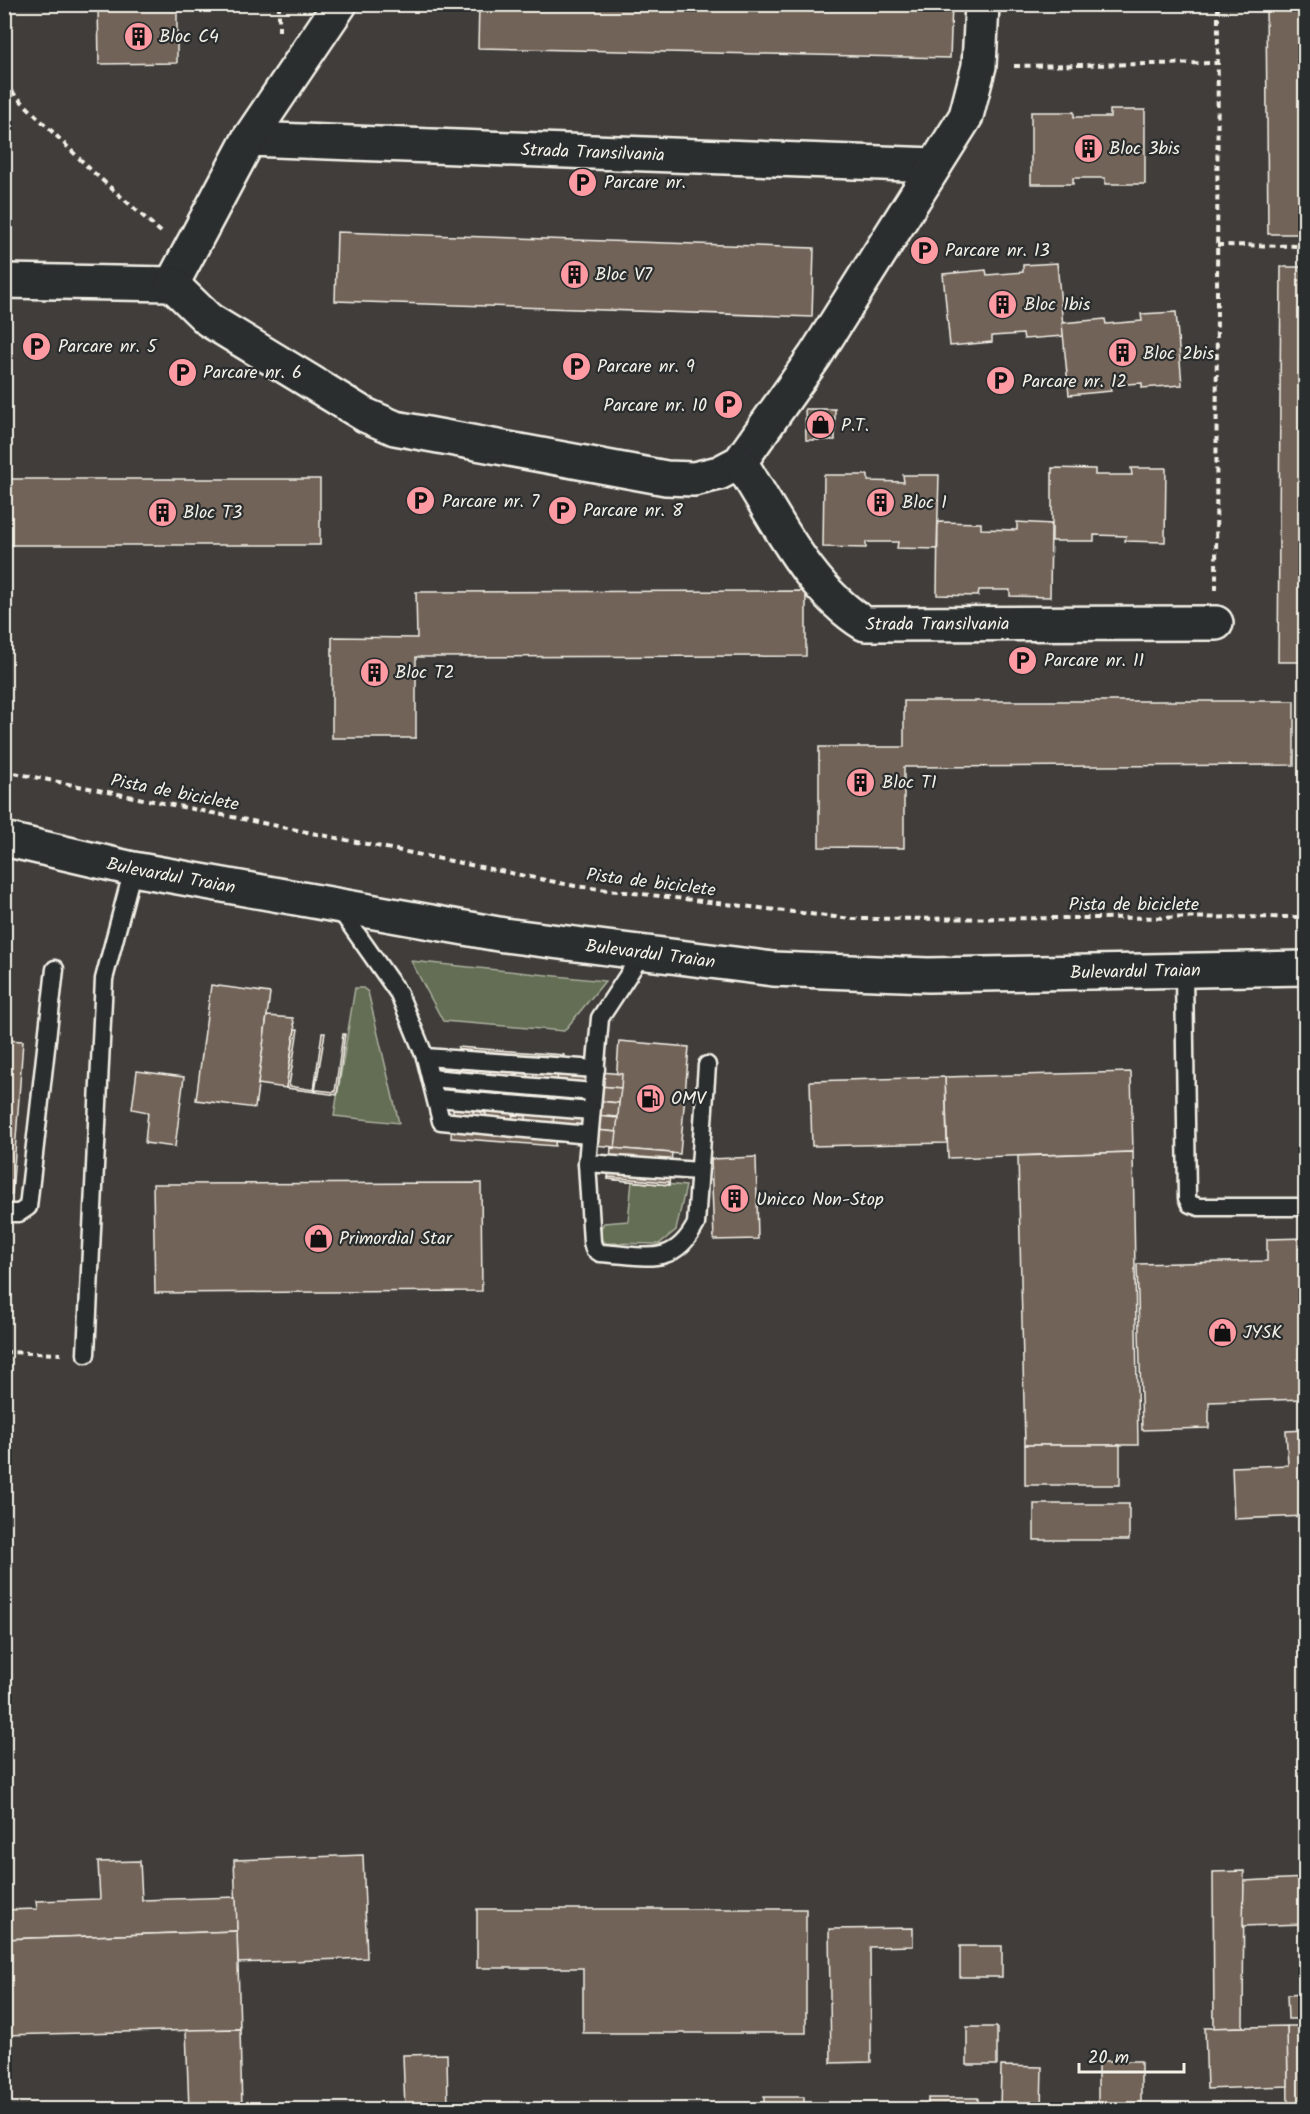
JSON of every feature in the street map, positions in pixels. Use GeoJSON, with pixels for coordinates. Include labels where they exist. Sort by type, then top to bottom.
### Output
{"type":"FeatureCollection","features":[{"type":"Feature","properties":{"kind":"street"},"geometry":{"type":"LineString","coordinates":[[172,284],[249,139],[340,4]]}},
{"type":"Feature","properties":{"kind":"street"},"geometry":{"type":"LineString","coordinates":[[4,281],[172,284],[209,320],[365,415],[395,428],[666,478],[694,479],[711,475],[740,462],[815,356],[966,116],[979,66],[981,4]]}},
{"type":"Feature","properties":{"kind":"street","name":"Strada Transilvania"},"geometry":{"type":"LineString","coordinates":[[249,139],[935,165]]}},
{"type":"Feature","properties":{"kind":"street","name":"Strada Transilvania"},"geometry":{"type":"LineString","coordinates":[[740,462],[809,570],[844,611],[866,624],[1216,623]]}},
{"type":"Feature","properties":{"kind":"street","name":"Bulevardul Traian"},"geometry":{"type":"LineString","coordinates":[[4,839],[133,869],[504,935],[773,969],[928,975],[1305,968]]}},
{"type":"Feature","properties":{"kind":"lane"},"geometry":{"type":"LineString","coordinates":[[86,1354],[104,978],[133,869]]}},
{"type":"Feature","properties":{"kind":"lane"},"geometry":{"type":"LineString","coordinates":[[338,906],[399,994],[425,1057],[441,1121],[589,1135]]}},
{"type":"Feature","properties":{"kind":"lane"},"geometry":{"type":"LineString","coordinates":[[642,954],[600,1018],[587,1163],[592,1242],[594,1249],[600,1253],[664,1256],[675,1252],[696,1224],[707,1065]]}},
{"type":"Feature","properties":{"kind":"lane"},"geometry":{"type":"LineString","coordinates":[[4,1213],[18,1213],[28,1207],[55,969]]}},
{"type":"Feature","properties":{"kind":"lane"},"geometry":{"type":"LineString","coordinates":[[1184,970],[1187,1198],[1190,1204],[1199,1207],[1305,1207]]}},
{"type":"Feature","properties":{"kind":"lane"},"geometry":{"type":"LineString","coordinates":[[425,1057],[596,1069]]}},
{"type":"Feature","properties":{"kind":"lane"},"geometry":{"type":"LineString","coordinates":[[431,1078],[593,1092]]}},
{"type":"Feature","properties":{"kind":"lane"},"geometry":{"type":"LineString","coordinates":[[436,1098],[591,1111]]}},
{"type":"Feature","properties":{"kind":"lane"},"geometry":{"type":"LineString","coordinates":[[587,1163],[699,1172]]}},
{"type":"Feature","properties":{"kind":"path"},"geometry":{"type":"LineString","coordinates":[[1216,623],[1218,4]]}},
{"type":"Feature","properties":{"kind":"path"},"geometry":{"type":"LineString","coordinates":[[979,66],[1217,63]]}},
{"type":"Feature","properties":{"kind":"path"},"geometry":{"type":"LineString","coordinates":[[4,84],[93,172],[187,255]]}},
{"type":"Feature","properties":{"kind":"path"},"geometry":{"type":"LineString","coordinates":[[1217,245],[1305,246]]}},
{"type":"Feature","properties":{"kind":"path","name":"Pista de biciclete"},"geometry":{"type":"LineString","coordinates":[[4,771],[575,886],[851,919],[1305,917]]}},
{"type":"Feature","properties":{"kind":"path"},"geometry":{"type":"LineString","coordinates":[[4,1352],[86,1354]]}},
{"type":"Feature","properties":{"kind":"green space"},"geometry":{"type":"Polygon","coordinates":[[[411,961],[605,981],[564,1031],[443,1021],[411,961]]]}},
{"type":"Feature","properties":{"kind":"green space"},"geometry":{"type":"Polygon","coordinates":[[[355,988],[363,988],[368,992],[399,1123],[334,1116],[355,988]]]}},
{"type":"Feature","properties":{"kind":"green space"},"geometry":{"type":"Polygon","coordinates":[[[632,1181],[686,1186],[676,1230],[659,1244],[606,1243],[601,1239],[601,1228],[604,1223],[628,1221],[632,1181]]]}},
{"type":"Feature","properties":{"kind":"building","name":"Bloc C4"},"geometry":{"type":"Polygon","coordinates":[[[98,4],[177,4],[177,63],[99,64],[98,4]]]}},
{"type":"Feature","properties":{"kind":"building"},"geometry":{"type":"Polygon","coordinates":[[[479,4],[952,4],[950,58],[478,48],[479,4]]]}},
{"type":"Feature","properties":{"kind":"building"},"geometry":{"type":"Polygon","coordinates":[[[1031,4],[1073,4],[1073,8],[1031,9],[1031,4]]]}},
{"type":"Feature","properties":{"kind":"building"},"geometry":{"type":"Polygon","coordinates":[[[1105,4],[1145,4],[1145,7],[1105,7],[1105,4]]]}},
{"type":"Feature","properties":{"kind":"building"},"geometry":{"type":"Polygon","coordinates":[[[1266,4],[1306,4],[1306,234],[1268,234],[1266,4]]]}},
{"type":"Feature","properties":{"kind":"building","name":"Bloc 3bis"},"geometry":{"type":"Polygon","coordinates":[[[1110,110],[1145,110],[1145,184],[1105,184],[1105,178],[1073,178],[1073,184],[1031,184],[1031,112],[1074,112],[1074,117],[1110,117],[1110,110]]]}},
{"type":"Feature","properties":{"kind":"building","name":"Bloc V7"},"geometry":{"type":"Polygon","coordinates":[[[337,232],[814,248],[812,317],[335,301],[337,232]]]}},
{"type":"Feature","properties":{"kind":"building","name":"Bloc 1bis"},"geometry":{"type":"Polygon","coordinates":[[[1057,263],[1064,336],[1024,339],[1023,334],[992,336],[992,342],[950,346],[943,274],[986,270],[987,275],[1023,272],[1023,265],[1057,263]]]}},
{"type":"Feature","properties":{"kind":"building"},"geometry":{"type":"Polygon","coordinates":[[[1281,267],[1306,267],[1306,662],[1278,662],[1281,267]]]}},
{"type":"Feature","properties":{"kind":"building","name":"Bloc 2bis"},"geometry":{"type":"Polygon","coordinates":[[[1176,312],[1182,385],[1142,388],[1142,383],[1110,385],[1111,391],[1069,395],[1062,323],[1105,319],[1106,324],[1142,321],[1141,314],[1176,312]]]}},
{"type":"Feature","properties":{"kind":"building","name":"P.T."},"geometry":{"type":"Polygon","coordinates":[[[805,409],[835,409],[835,440],[806,440],[805,409]]]}},
{"type":"Feature","properties":{"kind":"building"},"geometry":{"type":"Polygon","coordinates":[[[1052,468],[1095,469],[1095,475],[1132,475],[1131,468],[1166,468],[1165,542],[1125,541],[1126,536],[1094,535],[1094,541],[1052,541],[1052,468]]]}},
{"type":"Feature","properties":{"kind":"building","name":"Bloc 1"},"geometry":{"type":"Polygon","coordinates":[[[824,475],[868,475],[868,481],[904,482],[903,475],[939,475],[937,549],[897,548],[898,542],[866,542],[866,548],[823,547],[824,475]]]}},
{"type":"Feature","properties":{"kind":"building","name":"Bloc T3"},"geometry":{"type":"Polygon","coordinates":[[[4,479],[320,479],[320,545],[4,545],[4,479]]]}},
{"type":"Feature","properties":{"kind":"building","name":"Bloc 1"},"geometry":{"type":"Polygon","coordinates":[[[938,522],[981,523],[981,529],[1017,530],[1017,522],[1051,524],[1050,597],[1010,596],[1010,590],[979,590],[978,596],[937,595],[938,522]]]}},
{"type":"Feature","properties":{"kind":"building","name":"Bloc T2"},"geometry":{"type":"Polygon","coordinates":[[[806,591],[806,656],[416,657],[416,738],[332,738],[332,637],[417,638],[416,592],[806,591]]]}},
{"type":"Feature","properties":{"kind":"building","name":"Bloc T1"},"geometry":{"type":"Polygon","coordinates":[[[904,701],[1294,701],[1294,765],[904,767],[904,848],[819,847],[819,747],[904,747],[904,701]]]}},
{"type":"Feature","properties":{"kind":"building"},"geometry":{"type":"Polygon","coordinates":[[[211,985],[270,993],[255,1108],[196,1100],[211,985]]]}},
{"type":"Feature","properties":{"kind":"building"},"geometry":{"type":"Polygon","coordinates":[[[267,1016],[293,1018],[295,1029],[286,1088],[258,1084],[267,1016]]]}},
{"type":"Feature","properties":{"kind":"building"},"geometry":{"type":"Polygon","coordinates":[[[295,1029],[298,1029],[289,1086],[314,1090],[322,1033],[325,1033],[315,1092],[286,1088],[295,1029]]]}},
{"type":"Feature","properties":{"kind":"building"},"geometry":{"type":"Polygon","coordinates":[[[343,1034],[345,1034],[337,1095],[315,1092],[317,1090],[335,1092],[343,1034]]]}},
{"type":"Feature","properties":{"kind":"building"},"geometry":{"type":"Polygon","coordinates":[[[4,1040],[23,1041],[12,1195],[4,1194],[4,1040]]]}},
{"type":"Feature","properties":{"kind":"building","name":"OMV"},"geometry":{"type":"Polygon","coordinates":[[[619,1041],[689,1047],[680,1154],[611,1148],[619,1041]]]}},
{"type":"Feature","properties":{"kind":"building"},"geometry":{"type":"Polygon","coordinates":[[[458,1047],[564,1055],[555,1146],[451,1138],[458,1047]]]}},
{"type":"Feature","properties":{"kind":"building"},"geometry":{"type":"Polygon","coordinates":[[[558,1068],[622,1074],[621,1088],[557,1083],[558,1068]]]}},
{"type":"Feature","properties":{"kind":"building"},"geometry":{"type":"Polygon","coordinates":[[[477,1069],[490,1070],[490,1075],[477,1073],[477,1069]]]}},
{"type":"Feature","properties":{"kind":"building"},"geometry":{"type":"Polygon","coordinates":[[[137,1071],[184,1077],[175,1147],[145,1143],[148,1112],[132,1109],[137,1071]]]}},
{"type":"Feature","properties":{"kind":"building"},"geometry":{"type":"Polygon","coordinates":[[[515,1072],[528,1074],[528,1078],[515,1077],[515,1072]]]}},
{"type":"Feature","properties":{"kind":"building"},"geometry":{"type":"Polygon","coordinates":[[[1131,1072],[1133,1152],[948,1158],[945,1077],[1131,1072]]]}},
{"type":"Feature","properties":{"kind":"building"},"geometry":{"type":"Polygon","coordinates":[[[945,1077],[947,1143],[812,1146],[810,1081],[945,1077]]]}},
{"type":"Feature","properties":{"kind":"building"},"geometry":{"type":"Polygon","coordinates":[[[557,1082],[621,1088],[619,1103],[555,1097],[557,1082]]]}},
{"type":"Feature","properties":{"kind":"building"},"geometry":{"type":"Polygon","coordinates":[[[555,1097],[619,1103],[618,1117],[554,1112],[555,1097]]]}},
{"type":"Feature","properties":{"kind":"building"},"geometry":{"type":"Polygon","coordinates":[[[473,1111],[486,1113],[486,1117],[473,1116],[473,1111]]]}},
{"type":"Feature","properties":{"kind":"building"},"geometry":{"type":"Polygon","coordinates":[[[554,1112],[618,1118],[616,1132],[553,1126],[554,1112]]]}},
{"type":"Feature","properties":{"kind":"building"},"geometry":{"type":"Polygon","coordinates":[[[513,1115],[526,1116],[526,1120],[512,1119],[513,1115]]]}},
{"type":"Feature","properties":{"kind":"building"},"geometry":{"type":"Polygon","coordinates":[[[553,1126],[617,1132],[615,1147],[552,1141],[553,1126]]]}},
{"type":"Feature","properties":{"kind":"building"},"geometry":{"type":"Polygon","coordinates":[[[611,1148],[672,1153],[669,1185],[608,1179],[611,1148]]]}},
{"type":"Feature","properties":{"kind":"building"},"geometry":{"type":"Polygon","coordinates":[[[1133,1152],[1138,1445],[1025,1445],[1018,1156],[1133,1152]]]}},
{"type":"Feature","properties":{"kind":"building","name":"Unicco Non-Stop"},"geometry":{"type":"Polygon","coordinates":[[[756,1157],[758,1239],[714,1240],[711,1159],[756,1157]]]}},
{"type":"Feature","properties":{"kind":"building"},"geometry":{"type":"Polygon","coordinates":[[[608,1177],[669,1182],[669,1185],[608,1179],[608,1177]]]}},
{"type":"Feature","properties":{"kind":"building","name":"Primordial Star"},"geometry":{"type":"Polygon","coordinates":[[[481,1183],[482,1291],[155,1293],[153,1184],[481,1183]]]}},
{"type":"Feature","properties":{"kind":"building","name":"JYSK"},"geometry":{"type":"Polygon","coordinates":[[[1306,1238],[1306,1399],[1209,1402],[1209,1428],[1142,1430],[1137,1264],[1267,1261],[1267,1239],[1306,1238]]]}},
{"type":"Feature","properties":{"kind":"building"},"geometry":{"type":"Polygon","coordinates":[[[1306,1430],[1306,1516],[1234,1519],[1232,1467],[1288,1465],[1286,1431],[1306,1430]]]}},
{"type":"Feature","properties":{"kind":"building"},"geometry":{"type":"Polygon","coordinates":[[[1025,1445],[1120,1445],[1120,1485],[1025,1485],[1025,1445]]]}},
{"type":"Feature","properties":{"kind":"building"},"geometry":{"type":"Polygon","coordinates":[[[1034,1504],[1129,1504],[1129,1540],[1034,1540],[1034,1504]]]}},
{"type":"Feature","properties":{"kind":"building"},"geometry":{"type":"Polygon","coordinates":[[[363,1855],[367,1958],[238,1963],[234,1860],[363,1855]]]}},
{"type":"Feature","properties":{"kind":"building"},"geometry":{"type":"Polygon","coordinates":[[[140,1861],[142,1900],[236,1897],[237,1931],[4,1939],[4,1910],[37,1909],[36,1901],[100,1899],[98,1862],[140,1861]]]}},
{"type":"Feature","properties":{"kind":"building"},"geometry":{"type":"Polygon","coordinates":[[[1244,1871],[1243,2027],[1214,2028],[1213,1872],[1244,1871]]]}},
{"type":"Feature","properties":{"kind":"building"},"geometry":{"type":"Polygon","coordinates":[[[1306,1878],[1306,1924],[1243,1926],[1244,1881],[1306,1878]]]}},
{"type":"Feature","properties":{"kind":"building"},"geometry":{"type":"Polygon","coordinates":[[[477,1909],[806,1909],[806,2033],[583,2033],[583,1968],[477,1968],[477,1909]]]}},
{"type":"Feature","properties":{"kind":"building"},"geometry":{"type":"Polygon","coordinates":[[[913,1928],[913,1946],[870,1947],[871,2062],[831,2063],[829,1929],[913,1928]]]}},
{"type":"Feature","properties":{"kind":"building"},"geometry":{"type":"Polygon","coordinates":[[[237,1931],[240,2029],[4,2035],[4,1939],[237,1931]]]}},
{"type":"Feature","properties":{"kind":"building"},"geometry":{"type":"Polygon","coordinates":[[[960,1946],[1002,1946],[1002,1977],[960,1977],[960,1946]]]}},
{"type":"Feature","properties":{"kind":"building"},"geometry":{"type":"Polygon","coordinates":[[[1306,1994],[1306,2019],[1288,2019],[1287,1995],[1306,1994]]]}},
{"type":"Feature","properties":{"kind":"building"},"geometry":{"type":"Polygon","coordinates":[[[1287,2026],[1306,2026],[1306,2110],[1288,2110],[1287,2026]]]}},
{"type":"Feature","properties":{"kind":"building"},"geometry":{"type":"Polygon","coordinates":[[[1287,2026],[1288,2086],[1207,2089],[1205,2028],[1287,2026]]]}},
{"type":"Feature","properties":{"kind":"building"},"geometry":{"type":"Polygon","coordinates":[[[967,2027],[997,2027],[997,2065],[967,2065],[967,2027]]]}},
{"type":"Feature","properties":{"kind":"building"},"geometry":{"type":"Polygon","coordinates":[[[240,2029],[242,2110],[189,2110],[186,2030],[240,2029]]]}},
{"type":"Feature","properties":{"kind":"building"},"geometry":{"type":"Polygon","coordinates":[[[447,2054],[448,2110],[405,2110],[403,2055],[447,2054]]]}},
{"type":"Feature","properties":{"kind":"building"},"geometry":{"type":"Polygon","coordinates":[[[1098,2061],[1141,2061],[1141,2110],[1098,2110],[1098,2061]]]}},
{"type":"Feature","properties":{"kind":"building"},"geometry":{"type":"Polygon","coordinates":[[[1001,2066],[1042,2067],[1041,2110],[1000,2110],[1001,2066]]]}},
{"type":"Feature","properties":{"kind":"building"},"geometry":{"type":"Polygon","coordinates":[[[764,2097],[804,2097],[804,2110],[764,2110],[764,2097]]]}},
{"type":"Feature","properties":{"kind":"building"},"geometry":{"type":"Polygon","coordinates":[[[928,2098],[978,2098],[978,2110],[928,2110],[928,2098]]]}},
{"type":"Feature","properties":{"kind":"building"},"geometry":{"type":"Polygon","coordinates":[[[1204,2104],[1241,2104],[1241,2110],[1205,2110],[1204,2104]]]}},
{"type":"Feature","properties":{"kind":"place","name":"Bloc C4"},"geometry":{"type":"Point","coordinates":[138,36]}},
{"type":"Feature","properties":{"kind":"place","name":"Bloc 3bis"},"geometry":{"type":"Point","coordinates":[1088,148]}},
{"type":"Feature","properties":{"kind":"place","name":"Parcare nr."},"geometry":{"type":"Point","coordinates":[583,182]}},
{"type":"Feature","properties":{"kind":"place","name":"Parcare nr. 13"},"geometry":{"type":"Point","coordinates":[924,250]}},
{"type":"Feature","properties":{"kind":"place","name":"Bloc V7"},"geometry":{"type":"Point","coordinates":[574,274]}},
{"type":"Feature","properties":{"kind":"place","name":"Bloc 1bis"},"geometry":{"type":"Point","coordinates":[1003,304]}},
{"type":"Feature","properties":{"kind":"place","name":"Parcare nr. 5"},"geometry":{"type":"Point","coordinates":[37,346]}},
{"type":"Feature","properties":{"kind":"place","name":"Bloc 2bis"},"geometry":{"type":"Point","coordinates":[1122,353]}},
{"type":"Feature","properties":{"kind":"place","name":"Parcare nr. 9"},"geometry":{"type":"Point","coordinates":[576,366]}},
{"type":"Feature","properties":{"kind":"place","name":"Parcare nr. 6"},"geometry":{"type":"Point","coordinates":[182,372]}},
{"type":"Feature","properties":{"kind":"place","name":"Parcare nr. 12"},"geometry":{"type":"Point","coordinates":[1001,381]}},
{"type":"Feature","properties":{"kind":"place","name":"Parcare nr. 10"},"geometry":{"type":"Point","coordinates":[728,405]}},
{"type":"Feature","properties":{"kind":"place","name":"P.T."},"geometry":{"type":"Point","coordinates":[820,425]}},
{"type":"Feature","properties":{"kind":"place","name":"Parcare nr. 7"},"geometry":{"type":"Point","coordinates":[421,501]}},
{"type":"Feature","properties":{"kind":"place","name":"Bloc 1"},"geometry":{"type":"Point","coordinates":[881,502]}},
{"type":"Feature","properties":{"kind":"place","name":"Parcare nr. 8"},"geometry":{"type":"Point","coordinates":[562,510]}},
{"type":"Feature","properties":{"kind":"place","name":"Bloc T3"},"geometry":{"type":"Point","coordinates":[162,512]}},
{"type":"Feature","properties":{"kind":"place","name":"Parcare nr. 11"},"geometry":{"type":"Point","coordinates":[1023,660]}},
{"type":"Feature","properties":{"kind":"place","name":"Bloc T2"},"geometry":{"type":"Point","coordinates":[374,672]}},
{"type":"Feature","properties":{"kind":"place","name":"Bloc T1"},"geometry":{"type":"Point","coordinates":[861,782]}},
{"type":"Feature","properties":{"kind":"place","name":"OMV"},"geometry":{"type":"Point","coordinates":[650,1098]}},
{"type":"Feature","properties":{"kind":"place","name":"Unicco Non-Stop"},"geometry":{"type":"Point","coordinates":[735,1199]}},
{"type":"Feature","properties":{"kind":"place","name":"Primordial Star"},"geometry":{"type":"Point","coordinates":[318,1238]}},
{"type":"Feature","properties":{"kind":"place","name":"JYSK"},"geometry":{"type":"Point","coordinates":[1222,1332]}}]}
